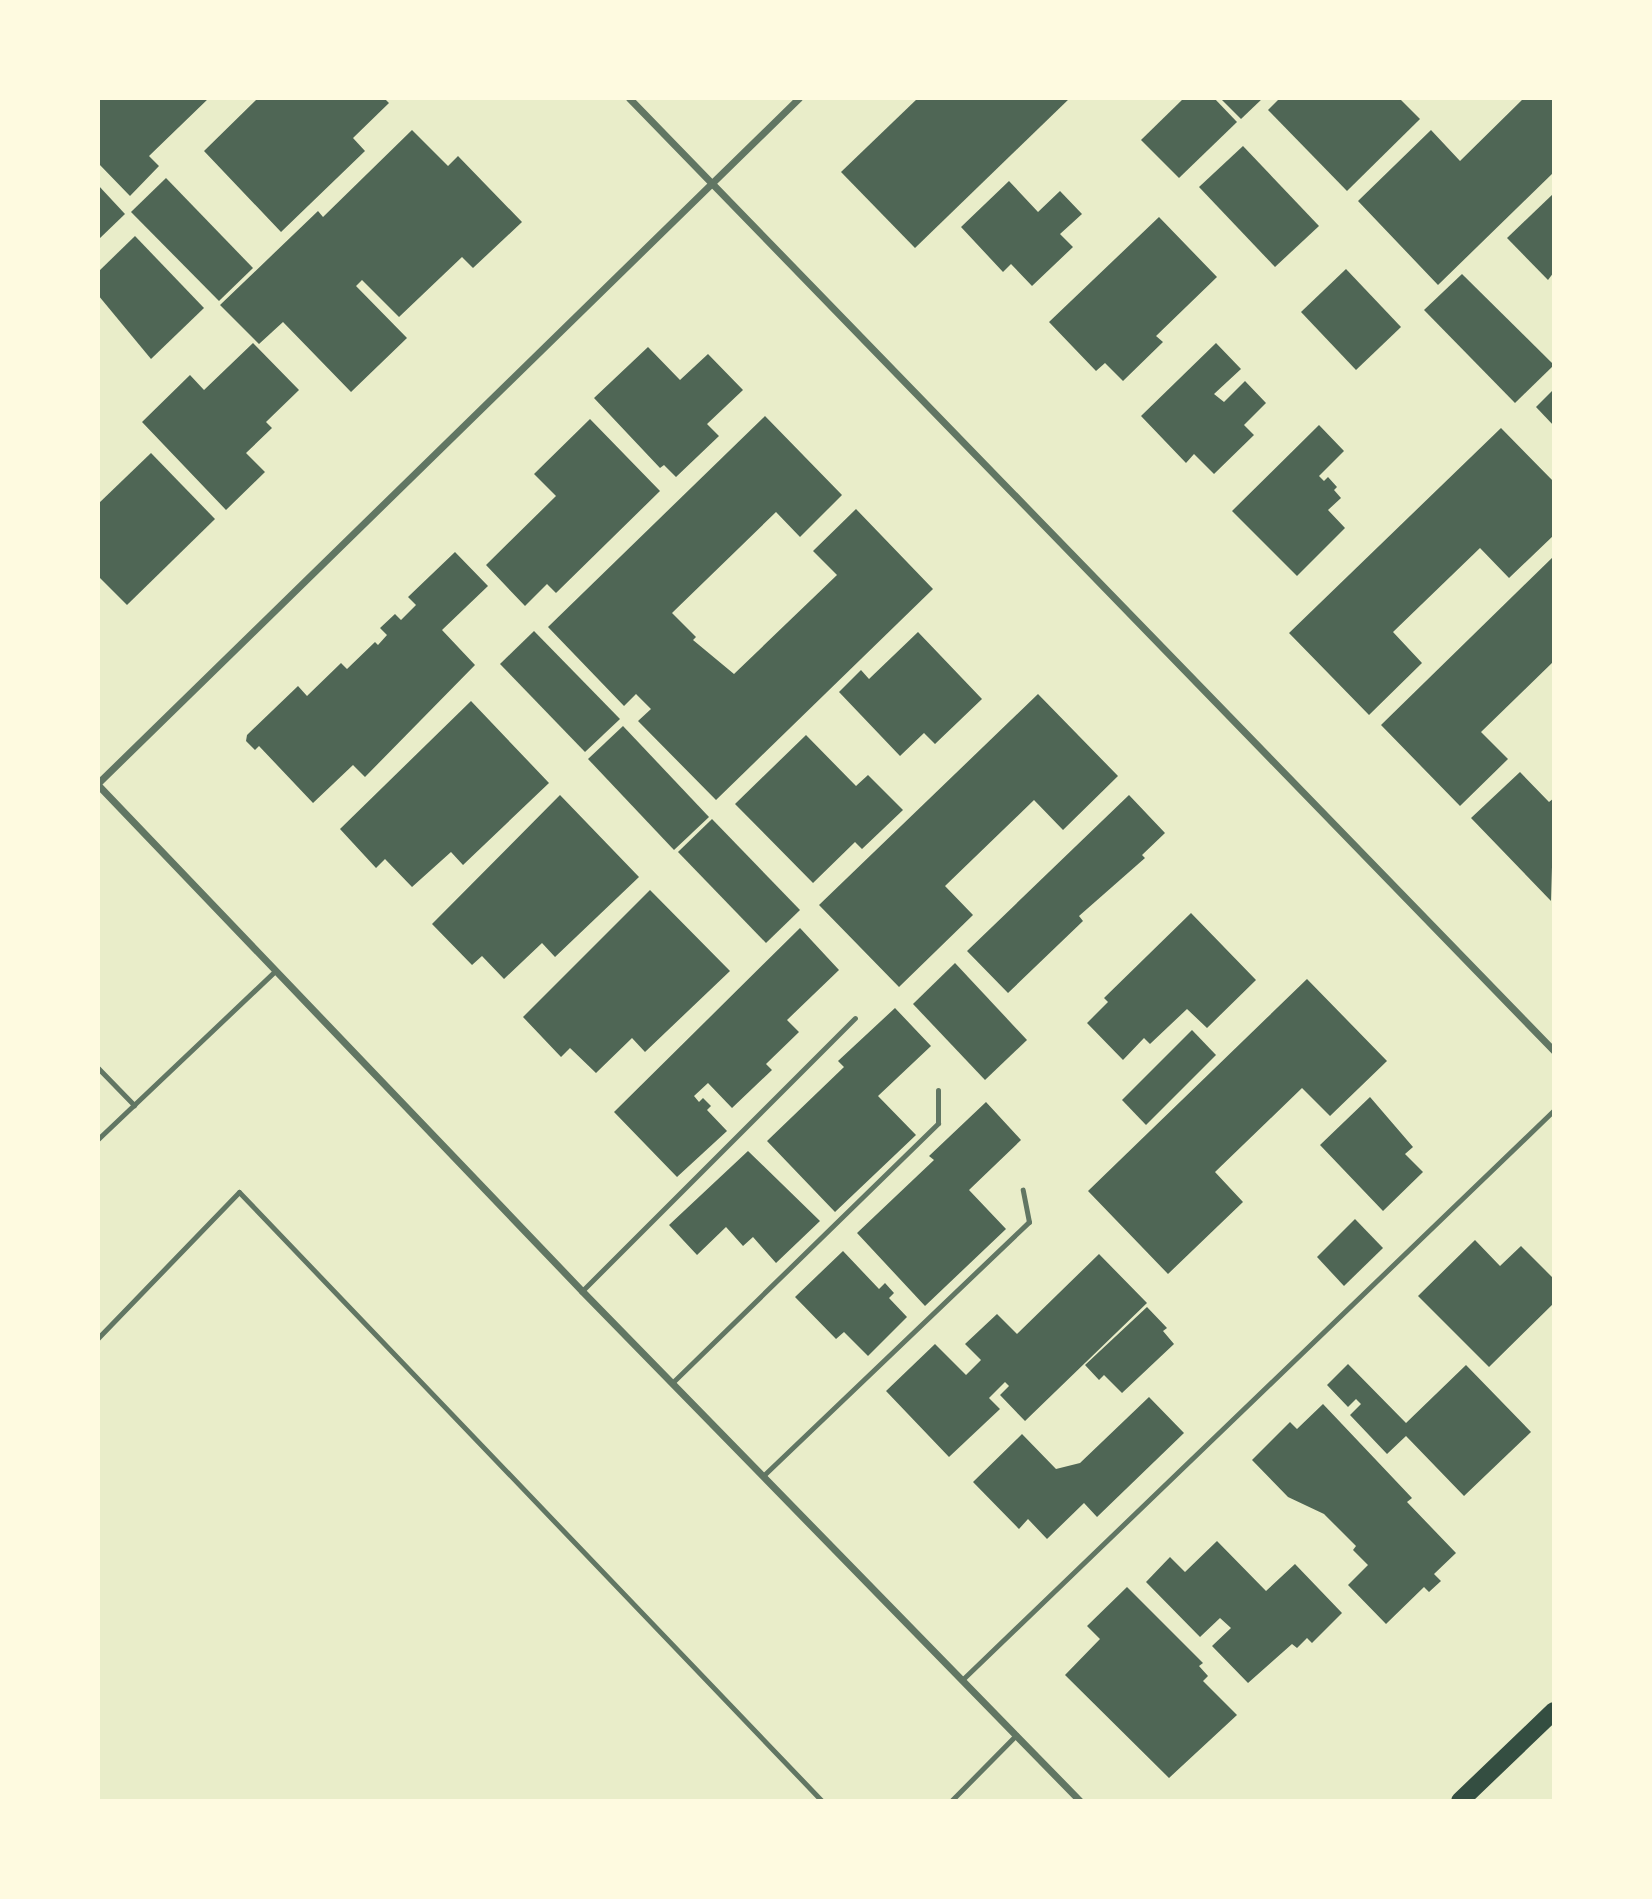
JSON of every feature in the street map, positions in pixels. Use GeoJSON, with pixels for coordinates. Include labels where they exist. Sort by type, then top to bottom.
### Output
{"type":"FeatureCollection","features":[{"type":"Feature","properties":{"kind":"main road"},"geometry":{"type":"LineString","coordinates":[[1460,1801],[1554,1711]]}},
{"type":"Feature","properties":{"kind":"street"},"geometry":{"type":"LineString","coordinates":[[629,98],[1554,1051]]}},
{"type":"Feature","properties":{"kind":"street"},"geometry":{"type":"LineString","coordinates":[[799,98],[98,784],[582,1291],[765,1474],[1080,1801]]}},
{"type":"Feature","properties":{"kind":"lane"},"geometry":{"type":"LineString","coordinates":[[98,1139],[276,970]]}},
{"type":"Feature","properties":{"kind":"lane"},"geometry":{"type":"LineString","coordinates":[[582,1291],[855,1018]]}},
{"type":"Feature","properties":{"kind":"lane"},"geometry":{"type":"LineString","coordinates":[[98,1068],[134,1105]]}},
{"type":"Feature","properties":{"kind":"lane"},"geometry":{"type":"LineString","coordinates":[[674,1381],[938,1123],[938,1090]]}},
{"type":"Feature","properties":{"kind":"lane"},"geometry":{"type":"LineString","coordinates":[[962,1679],[1554,1110]]}},
{"type":"Feature","properties":{"kind":"lane"},"geometry":{"type":"LineString","coordinates":[[765,1474],[1029,1222],[1023,1190]]}},
{"type":"Feature","properties":{"kind":"lane"},"geometry":{"type":"LineString","coordinates":[[98,1338],[239,1192],[822,1801]]}},
{"type":"Feature","properties":{"kind":"lane"},"geometry":{"type":"LineString","coordinates":[[951,1801],[1016,1735]]}},
{"type":"Feature","properties":{"kind":"building"},"geometry":{"type":"Polygon","coordinates":[[[98,98],[209,98],[149,156],[159,166],[130,196],[98,163],[98,98]]]}},
{"type":"Feature","properties":{"kind":"building"},"geometry":{"type":"Polygon","coordinates":[[[258,98],[384,98],[389,103],[353,138],[365,151],[281,232],[204,151],[258,98]]]}},
{"type":"Feature","properties":{"kind":"building"},"geometry":{"type":"Polygon","coordinates":[[[918,98],[1070,98],[915,248],[841,172],[918,98]]]}},
{"type":"Feature","properties":{"kind":"building"},"geometry":{"type":"Polygon","coordinates":[[[1184,98],[1214,98],[1237,122],[1179,178],[1141,140],[1184,98]]]}},
{"type":"Feature","properties":{"kind":"building"},"geometry":{"type":"Polygon","coordinates":[[[1220,98],[1263,98],[1241,119],[1220,98]]]}},
{"type":"Feature","properties":{"kind":"building"},"geometry":{"type":"Polygon","coordinates":[[[1280,98],[1399,98],[1420,119],[1347,191],[1268,110],[1280,98]]]}},
{"type":"Feature","properties":{"kind":"building"},"geometry":{"type":"Polygon","coordinates":[[[1524,98],[1554,98],[1554,172],[1438,285],[1358,201],[1431,130],[1460,161],[1524,98]]]}},
{"type":"Feature","properties":{"kind":"building"},"geometry":{"type":"Polygon","coordinates":[[[412,130],[448,166],[458,156],[522,222],[473,268],[462,257],[399,317],[362,280],[356,286],[407,338],[351,392],[283,322],[259,344],[220,305],[318,211],[323,217],[412,130]]]}},
{"type":"Feature","properties":{"kind":"building"},"geometry":{"type":"Polygon","coordinates":[[[1243,146],[1319,226],[1275,267],[1199,187],[1243,146]]]}},
{"type":"Feature","properties":{"kind":"building"},"geometry":{"type":"Polygon","coordinates":[[[166,178],[253,268],[219,301],[131,212],[166,178]]]}},
{"type":"Feature","properties":{"kind":"building"},"geometry":{"type":"Polygon","coordinates":[[[1009,181],[1038,212],[1060,191],[1082,214],[1060,234],[1073,247],[1032,286],[1011,264],[1003,272],[961,227],[1009,181]]]}},
{"type":"Feature","properties":{"kind":"building"},"geometry":{"type":"Polygon","coordinates":[[[98,185],[125,214],[98,240],[98,185]]]}},
{"type":"Feature","properties":{"kind":"building"},"geometry":{"type":"Polygon","coordinates":[[[1554,193],[1554,272],[1548,280],[1507,238],[1554,193]]]}},
{"type":"Feature","properties":{"kind":"building"},"geometry":{"type":"Polygon","coordinates":[[[1159,217],[1217,277],[1156,336],[1163,342],[1123,381],[1105,363],[1096,371],[1049,322],[1159,217]]]}},
{"type":"Feature","properties":{"kind":"building"},"geometry":{"type":"Polygon","coordinates":[[[135,236],[204,308],[151,359],[98,295],[98,272],[135,236]]]}},
{"type":"Feature","properties":{"kind":"building"},"geometry":{"type":"Polygon","coordinates":[[[1346,269],[1401,327],[1356,370],[1301,312],[1346,269]]]}},
{"type":"Feature","properties":{"kind":"building"},"geometry":{"type":"Polygon","coordinates":[[[1462,274],[1554,365],[1515,403],[1424,310],[1462,274]]]}},
{"type":"Feature","properties":{"kind":"building"},"geometry":{"type":"Polygon","coordinates":[[[253,343],[299,390],[266,422],[272,428],[246,453],[265,472],[226,510],[142,422],[190,375],[204,390],[253,343]]]}},
{"type":"Feature","properties":{"kind":"building"},"geometry":{"type":"Polygon","coordinates":[[[1216,343],[1241,369],[1214,394],[1224,402],[1245,381],[1266,403],[1244,425],[1254,435],[1214,474],[1194,454],[1186,463],[1141,416],[1216,343]]]}},
{"type":"Feature","properties":{"kind":"building"},"geometry":{"type":"Polygon","coordinates":[[[648,347],[680,380],[708,354],[743,390],[707,424],[719,436],[676,477],[664,465],[660,468],[594,398],[648,347]]]}},
{"type":"Feature","properties":{"kind":"building"},"geometry":{"type":"Polygon","coordinates":[[[1554,389],[1554,426],[1536,407],[1554,389]]]}},
{"type":"Feature","properties":{"kind":"building"},"geometry":{"type":"Polygon","coordinates":[[[765,416],[842,495],[800,537],[776,512],[672,613],[696,637],[693,640],[734,674],[837,575],[813,551],[856,509],[933,589],[716,800],[638,721],[651,709],[636,694],[624,706],[548,627],[765,416]]]}},
{"type":"Feature","properties":{"kind":"building"},"geometry":{"type":"Polygon","coordinates":[[[590,419],[660,491],[556,593],[547,584],[525,606],[486,565],[556,496],[534,474],[590,419]]]}},
{"type":"Feature","properties":{"kind":"building"},"geometry":{"type":"Polygon","coordinates":[[[1319,425],[1344,451],[1319,476],[1324,481],[1328,477],[1337,487],[1334,490],[1341,498],[1328,510],[1345,528],[1297,576],[1232,511],[1319,425]]]}},
{"type":"Feature","properties":{"kind":"building"},"geometry":{"type":"Polygon","coordinates":[[[1501,428],[1554,482],[1554,535],[1509,578],[1480,548],[1393,632],[1422,663],[1369,715],[1289,633],[1501,428]]]}},
{"type":"Feature","properties":{"kind":"building"},"geometry":{"type":"Polygon","coordinates":[[[151,453],[215,519],[127,605],[98,576],[98,504],[151,453]]]}},
{"type":"Feature","properties":{"kind":"building"},"geometry":{"type":"Polygon","coordinates":[[[455,552],[488,586],[442,630],[475,665],[365,777],[353,765],[313,803],[259,746],[255,750],[246,741],[247,735],[298,686],[307,696],[341,663],[347,669],[375,642],[378,645],[387,635],[380,628],[395,614],[401,620],[416,605],[408,597],[455,552]]]}},
{"type":"Feature","properties":{"kind":"building"},"geometry":{"type":"Polygon","coordinates":[[[1554,556],[1554,661],[1481,732],[1508,759],[1460,806],[1381,725],[1554,556]]]}},
{"type":"Feature","properties":{"kind":"building"},"geometry":{"type":"Polygon","coordinates":[[[534,631],[620,719],[585,752],[500,664],[534,631]]]}},
{"type":"Feature","properties":{"kind":"building"},"geometry":{"type":"Polygon","coordinates":[[[918,632],[982,699],[935,744],[924,733],[900,756],[839,692],[861,670],[869,679],[918,632]]]}},
{"type":"Feature","properties":{"kind":"building"},"geometry":{"type":"Polygon","coordinates":[[[1038,694],[1118,776],[1063,830],[1034,800],[945,886],[973,915],[899,987],[819,905],[1038,694]]]}},
{"type":"Feature","properties":{"kind":"building"},"geometry":{"type":"Polygon","coordinates":[[[471,701],[549,783],[463,865],[451,852],[412,887],[385,859],[376,868],[340,829],[471,701]]]}},
{"type":"Feature","properties":{"kind":"building"},"geometry":{"type":"Polygon","coordinates":[[[623,726],[709,817],[674,850],[588,759],[623,726]]]}},
{"type":"Feature","properties":{"kind":"building"},"geometry":{"type":"Polygon","coordinates":[[[806,735],[856,786],[868,775],[903,810],[862,849],[855,842],[813,883],[735,804],[806,735]]]}},
{"type":"Feature","properties":{"kind":"building"},"geometry":{"type":"Polygon","coordinates":[[[1520,772],[1549,802],[1554,798],[1551,901],[1471,818],[1520,772]]]}},
{"type":"Feature","properties":{"kind":"building"},"geometry":{"type":"Polygon","coordinates":[[[560,795],[639,877],[555,957],[542,943],[504,979],[482,956],[472,965],[432,924],[560,795]]]}},
{"type":"Feature","properties":{"kind":"building"},"geometry":{"type":"Polygon","coordinates":[[[1129,795],[1165,833],[1142,855],[1145,858],[1079,916],[1083,921],[1008,993],[967,951],[1129,795]]]}},
{"type":"Feature","properties":{"kind":"building"},"geometry":{"type":"Polygon","coordinates":[[[712,819],[800,910],[766,943],[678,852],[712,819]]]}},
{"type":"Feature","properties":{"kind":"building"},"geometry":{"type":"Polygon","coordinates":[[[650,890],[730,971],[645,1052],[632,1038],[596,1073],[570,1048],[561,1057],[523,1017],[650,890]]]}},
{"type":"Feature","properties":{"kind":"building"},"geometry":{"type":"Polygon","coordinates":[[[1191,913],[1256,980],[1207,1028],[1187,1009],[1150,1044],[1144,1038],[1123,1060],[1087,1023],[1108,1002],[1104,998],[1191,913]]]}},
{"type":"Feature","properties":{"kind":"building"},"geometry":{"type":"Polygon","coordinates":[[[800,928],[839,970],[787,1020],[799,1032],[766,1064],[772,1070],[732,1108],[708,1083],[694,1096],[699,1102],[703,1098],[711,1106],[707,1110],[727,1131],[677,1177],[614,1112],[800,928]]]}},
{"type":"Feature","properties":{"kind":"building"},"geometry":{"type":"Polygon","coordinates":[[[955,963],[1027,1040],[985,1080],[913,1004],[955,963]]]}},
{"type":"Feature","properties":{"kind":"building"},"geometry":{"type":"Polygon","coordinates":[[[1307,979],[1387,1061],[1330,1116],[1302,1088],[1215,1172],[1243,1202],[1168,1274],[1088,1191],[1307,979]]]}},
{"type":"Feature","properties":{"kind":"building"},"geometry":{"type":"Polygon","coordinates":[[[895,1008],[931,1046],[878,1096],[916,1135],[835,1212],[767,1141],[844,1067],[838,1061],[895,1008]]]}},
{"type":"Feature","properties":{"kind":"building"},"geometry":{"type":"Polygon","coordinates":[[[1192,1030],[1216,1055],[1146,1125],[1122,1100],[1192,1030]]]}},
{"type":"Feature","properties":{"kind":"building"},"geometry":{"type":"Polygon","coordinates":[[[1370,1097],[1413,1147],[1405,1154],[1423,1172],[1383,1211],[1320,1145],[1370,1097]]]}},
{"type":"Feature","properties":{"kind":"building"},"geometry":{"type":"Polygon","coordinates":[[[986,1102],[1021,1140],[969,1190],[1006,1229],[925,1306],[857,1233],[934,1160],[929,1156],[986,1102]]]}},
{"type":"Feature","properties":{"kind":"building"},"geometry":{"type":"Polygon","coordinates":[[[748,1151],[820,1221],[776,1263],[753,1237],[743,1246],[726,1227],[697,1255],[669,1225],[748,1151]]]}},
{"type":"Feature","properties":{"kind":"building"},"geometry":{"type":"Polygon","coordinates":[[[1355,1219],[1383,1248],[1344,1286],[1317,1257],[1355,1219]]]}},
{"type":"Feature","properties":{"kind":"building"},"geometry":{"type":"Polygon","coordinates":[[[1475,1240],[1500,1266],[1521,1246],[1554,1279],[1554,1303],[1489,1367],[1418,1296],[1475,1240]]]}},
{"type":"Feature","properties":{"kind":"building"},"geometry":{"type":"Polygon","coordinates":[[[843,1251],[879,1289],[885,1283],[894,1293],[889,1298],[907,1317],[868,1356],[844,1332],[836,1339],[795,1297],[843,1251]]]}},
{"type":"Feature","properties":{"kind":"building"},"geometry":{"type":"Polygon","coordinates":[[[1099,1254],[1147,1303],[1025,1421],[1000,1395],[1009,1386],[1005,1382],[989,1398],[1000,1409],[949,1457],[886,1391],[935,1344],[966,1375],[981,1360],[965,1344],[997,1314],[1017,1334],[1099,1254]]]}},
{"type":"Feature","properties":{"kind":"building"},"geometry":{"type":"Polygon","coordinates":[[[1147,1307],[1167,1328],[1163,1331],[1174,1344],[1122,1393],[1104,1375],[1099,1380],[1085,1365],[1147,1307]]]}},
{"type":"Feature","properties":{"kind":"building"},"geometry":{"type":"Polygon","coordinates":[[[1348,1364],[1406,1423],[1466,1365],[1531,1432],[1464,1496],[1406,1436],[1387,1454],[1350,1415],[1361,1404],[1356,1399],[1348,1407],[1327,1385],[1348,1364]]]}},
{"type":"Feature","properties":{"kind":"building"},"geometry":{"type":"Polygon","coordinates":[[[1149,1397],[1184,1433],[1097,1517],[1084,1503],[1047,1539],[1028,1519],[1019,1529],[973,1482],[1022,1434],[1056,1469],[1080,1463],[1149,1397]]]}},
{"type":"Feature","properties":{"kind":"building"},"geometry":{"type":"Polygon","coordinates":[[[1323,1404],[1412,1498],[1407,1502],[1456,1553],[1434,1574],[1441,1581],[1429,1592],[1424,1587],[1386,1624],[1348,1585],[1368,1565],[1353,1550],[1356,1546],[1324,1514],[1288,1497],[1252,1460],[1290,1422],[1297,1429],[1323,1404]]]}},
{"type":"Feature","properties":{"kind":"building"},"geometry":{"type":"Polygon","coordinates":[[[1217,1541],[1266,1591],[1295,1564],[1342,1613],[1312,1643],[1307,1638],[1297,1648],[1292,1644],[1248,1683],[1212,1646],[1231,1628],[1220,1618],[1200,1637],[1146,1582],[1170,1557],[1185,1572],[1217,1541]]]}},
{"type":"Feature","properties":{"kind":"building"},"geometry":{"type":"Polygon","coordinates":[[[1127,1587],[1203,1663],[1199,1666],[1208,1676],[1203,1681],[1237,1715],[1169,1778],[1065,1675],[1100,1639],[1087,1626],[1127,1587]]]}}]}
